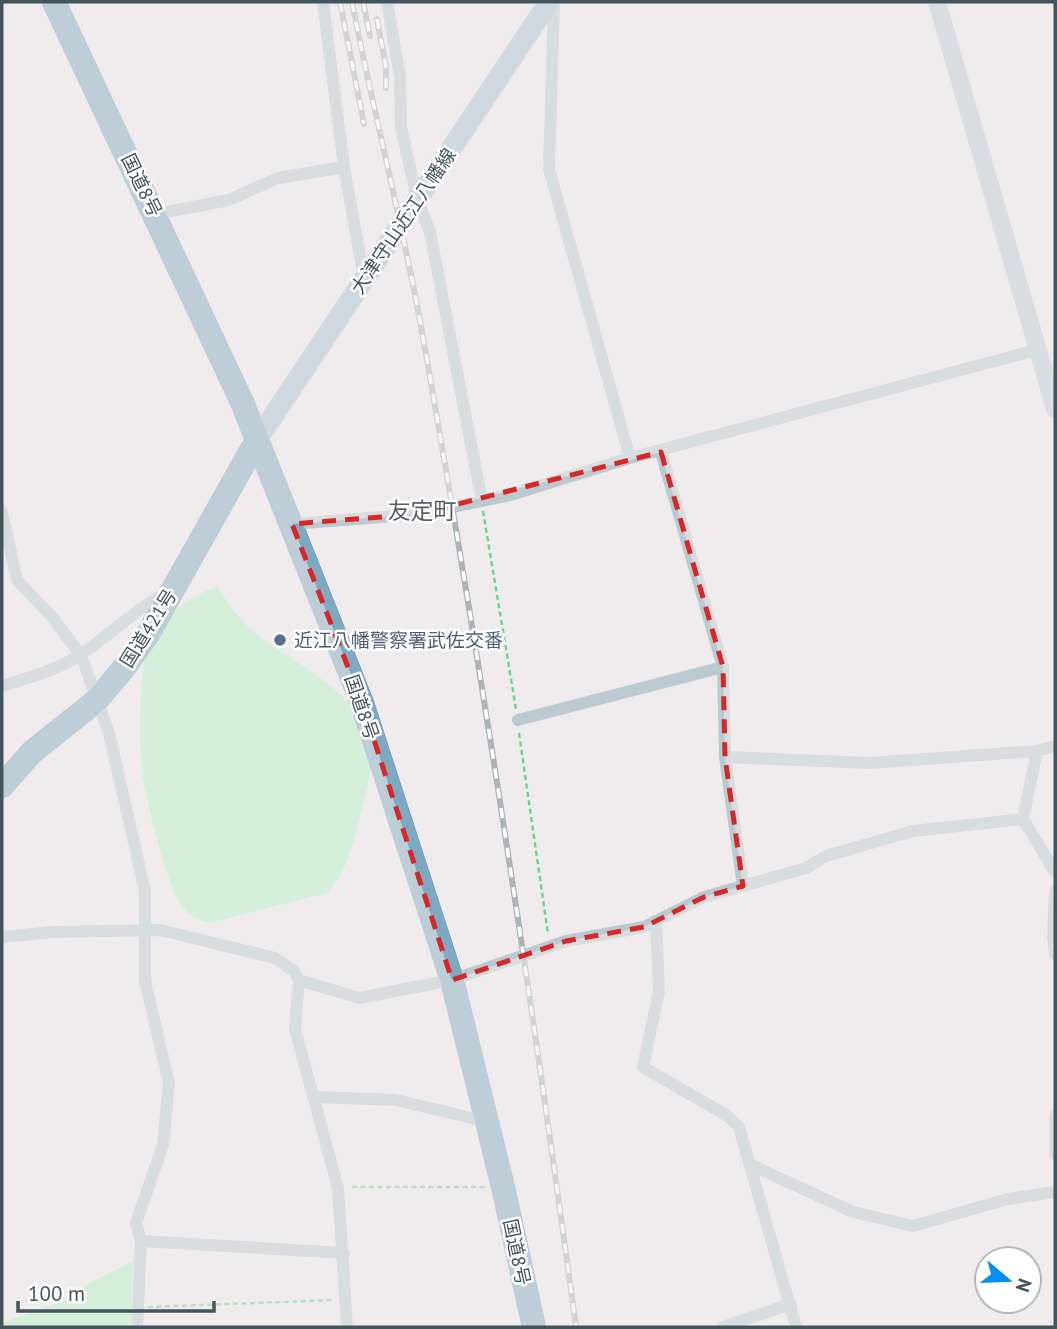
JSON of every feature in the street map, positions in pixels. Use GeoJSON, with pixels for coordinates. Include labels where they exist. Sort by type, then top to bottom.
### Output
{"type":"FeatureCollection","features":[{"type":"Feature","properties":{"kind":"highway","name":"国道8号"},"geometry":{"type":"LineString","coordinates":[[54,2],[156,214],[257,440],[362,703],[452,980],[488,1122],[534,1327]]}},
{"type":"Feature","properties":{"kind":"highway","name":"国道421号"},"geometry":{"type":"LineString","coordinates":[[2,786],[32,752],[96,701],[124,668],[173,590],[257,440]]}},
{"type":"Feature","properties":{"kind":"main road","name":"大津守山近江八幡線"},"geometry":{"type":"LineString","coordinates":[[257,440],[549,2]]}},
{"type":"Feature","properties":{"kind":"street"},"geometry":{"type":"LineString","coordinates":[[323,2],[344,167],[364,278]]}},
{"type":"Feature","properties":{"kind":"street"},"geometry":{"type":"LineString","coordinates":[[387,2],[400,77],[401,127],[417,199],[430,232],[482,501]]}},
{"type":"Feature","properties":{"kind":"street"},"geometry":{"type":"LineString","coordinates":[[554,2],[549,169],[630,458]]}},
{"type":"Feature","properties":{"kind":"street"},"geometry":{"type":"LineString","coordinates":[[937,2],[1040,349],[1055,409]]}},
{"type":"Feature","properties":{"kind":"street"},"geometry":{"type":"LineString","coordinates":[[156,214],[229,200],[278,178],[344,167]]}},
{"type":"Feature","properties":{"kind":"street"},"geometry":{"type":"LineString","coordinates":[[292,524],[419,514],[482,501],[630,458],[661,452],[1040,349]]}},
{"type":"Feature","properties":{"kind":"street"},"geometry":{"type":"LineString","coordinates":[[661,452],[723,667],[724,757],[743,886]]}},
{"type":"Feature","properties":{"kind":"street"},"geometry":{"type":"LineString","coordinates":[[2,513],[17,580],[81,655],[109,733],[127,802],[145,891],[145,981],[169,1083],[163,1145],[136,1223],[141,1241],[137,1327]]}},
{"type":"Feature","properties":{"kind":"street"},"geometry":{"type":"LineString","coordinates":[[2,686],[29,678],[81,655],[155,599],[173,590]]}},
{"type":"Feature","properties":{"kind":"street"},"geometry":{"type":"LineString","coordinates":[[518,720],[723,667]]}},
{"type":"Feature","properties":{"kind":"street"},"geometry":{"type":"LineString","coordinates":[[724,757],[869,763],[1037,751],[1055,746]]}},
{"type":"Feature","properties":{"kind":"street"},"geometry":{"type":"LineString","coordinates":[[1037,751],[1023,819],[1055,872]]}},
{"type":"Feature","properties":{"kind":"street"},"geometry":{"type":"LineString","coordinates":[[299,980],[359,998],[452,980],[566,941],[644,927],[704,897],[806,868],[826,856],[913,831],[1023,819]]}},
{"type":"Feature","properties":{"kind":"street"},"geometry":{"type":"LineString","coordinates":[[1055,891],[1052,936],[1055,954]]}},
{"type":"Feature","properties":{"kind":"street"},"geometry":{"type":"LineString","coordinates":[[656,921],[659,991],[643,1067],[726,1115],[739,1127],[796,1327]]}},
{"type":"Feature","properties":{"kind":"street"},"geometry":{"type":"LineString","coordinates":[[2,937],[53,932],[161,930],[275,958],[295,971],[299,980],[295,1029],[338,1188],[347,1327]]}},
{"type":"Feature","properties":{"kind":"street"},"geometry":{"type":"LineString","coordinates":[[315,1097],[396,1100],[488,1122]]}},
{"type":"Feature","properties":{"kind":"street"},"geometry":{"type":"LineString","coordinates":[[1055,1116],[1055,1154]]}},
{"type":"Feature","properties":{"kind":"street"},"geometry":{"type":"LineString","coordinates":[[749,1164],[853,1212],[913,1226],[1007,1199],[1055,1192]]}},
{"type":"Feature","properties":{"kind":"street"},"geometry":{"type":"LineString","coordinates":[[141,1241],[344,1253]]}},
{"type":"Feature","properties":{"kind":"street"},"geometry":{"type":"LineString","coordinates":[[723,1327],[791,1304]]}},
{"type":"Feature","properties":{"kind":"path"},"geometry":{"type":"LineString","coordinates":[[338,1188],[503,1187]]}},
{"type":"Feature","properties":{"kind":"path"},"geometry":{"type":"LineString","coordinates":[[138,1307],[346,1299]]}},
{"type":"Feature","properties":{"kind":"highlighted area"},"geometry":{"type":"Polygon","coordinates":[[[661,452],[723,667],[725,757],[743,886],[704,897],[644,927],[566,941],[452,980],[362,703],[292,524],[419,514],[661,452]]]}},
{"type":"Feature","properties":{"kind":"green space"},"geometry":{"type":"Polygon","coordinates":[[[217,587],[249,627],[340,693],[354,708],[365,725],[371,743],[372,760],[349,855],[340,875],[327,893],[209,923],[185,910],[171,885],[153,824],[142,773],[140,710],[144,660],[152,640],[175,611],[195,596],[217,587]]]}},
{"type":"Feature","properties":{"kind":"green space"},"geometry":{"type":"Polygon","coordinates":[[[133,1261],[130,1327],[2,1327],[2,1323],[65,1300],[91,1282],[133,1261]]]}},
{"type":"Feature","properties":{"kind":"railway"},"geometry":{"type":"LineString","coordinates":[[340,2],[364,124]]}},
{"type":"Feature","properties":{"kind":"railway"},"geometry":{"type":"LineString","coordinates":[[352,2],[413,285],[443,451],[504,826],[576,1327]]}},
{"type":"Feature","properties":{"kind":"railway"},"geometry":{"type":"LineString","coordinates":[[363,2],[370,36]]}},
{"type":"Feature","properties":{"kind":"railway"},"geometry":{"type":"LineString","coordinates":[[377,19],[386,67],[386,88]]}},
{"type":"Feature","properties":{"kind":"place","name":"近江八幡警察署武佐交番"},"geometry":{"type":"Point","coordinates":[280,640]}},
{"type":"Feature","properties":{"kind":"district","name":"友定町"},"geometry":{"type":"Point","coordinates":[422,510]}}]}
